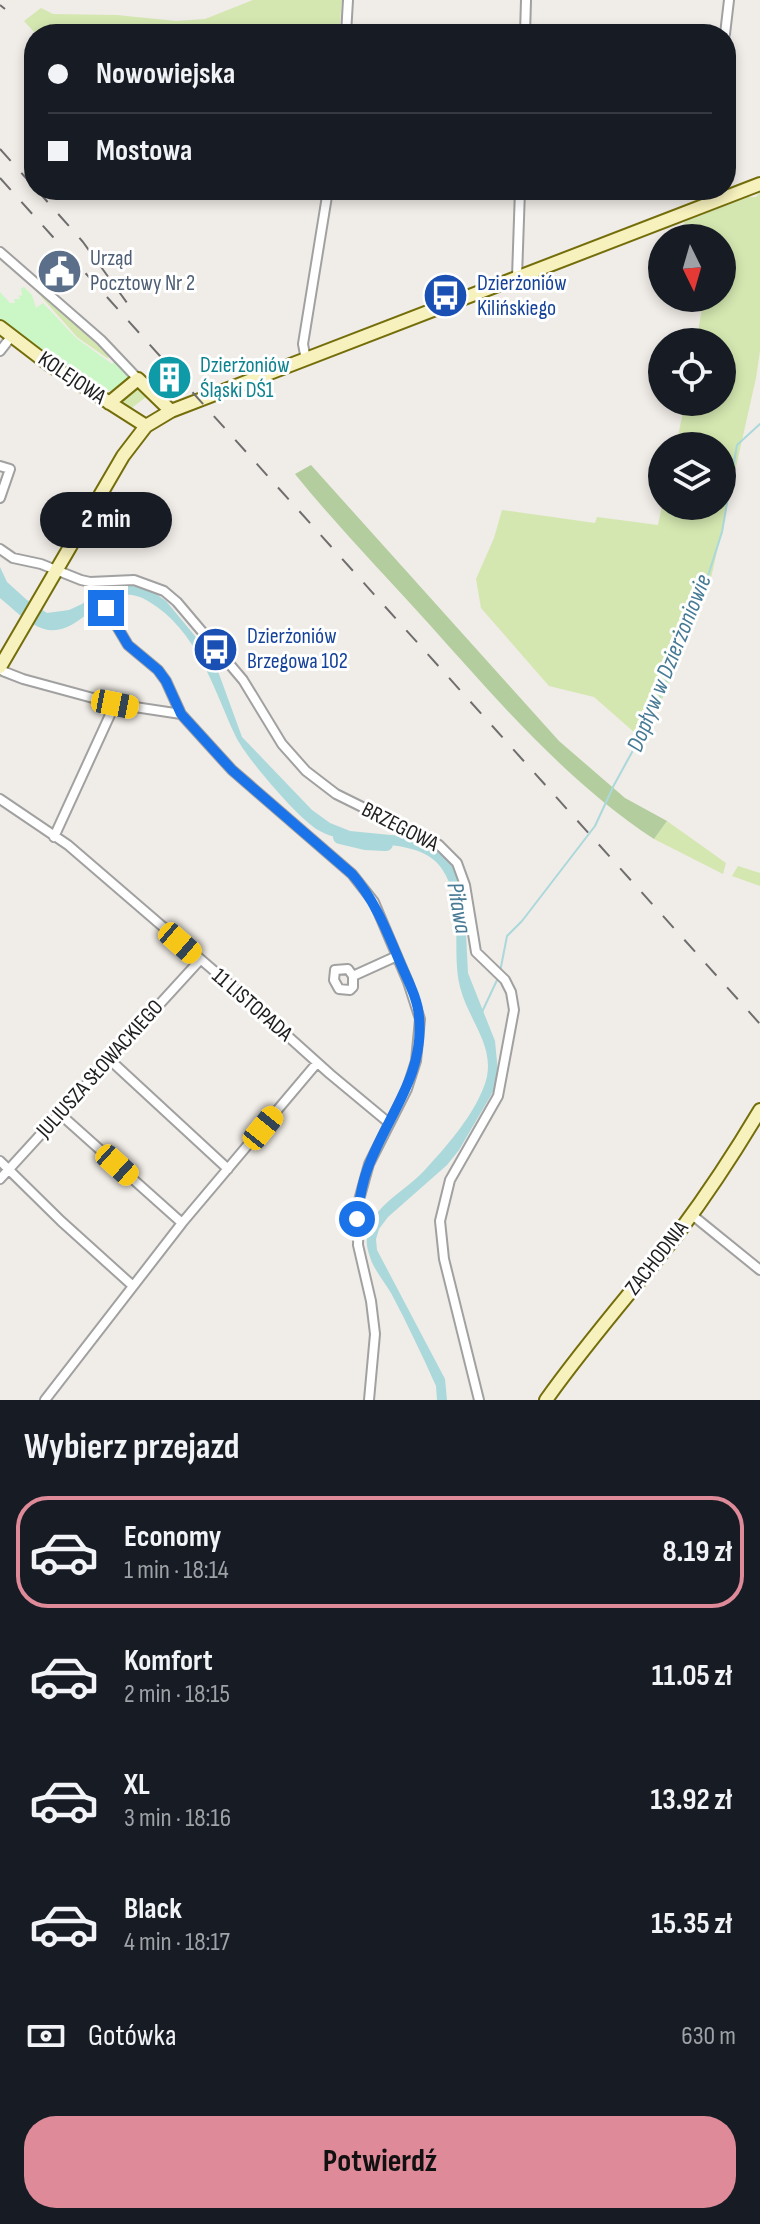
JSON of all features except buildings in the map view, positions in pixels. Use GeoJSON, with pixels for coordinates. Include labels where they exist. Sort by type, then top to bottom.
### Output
{"type":"FeatureCollection","features":[{"type":"Feature","properties":{"kind":"street"},"geometry":{"type":"LineString","coordinates":[[347,24],[348,0]]}},
{"type":"Feature","properties":{"kind":"street"},"geometry":{"type":"LineString","coordinates":[[525,24],[526,0]]}},
{"type":"Feature","properties":{"kind":"street"},"geometry":{"type":"LineString","coordinates":[[726,24],[729,0]]}},
{"type":"Feature","properties":{"kind":"street"},"geometry":{"type":"LineString","coordinates":[[736,190],[760,184]]}},
{"type":"Feature","properties":{"kind":"street"},"geometry":{"type":"LineString","coordinates":[[306,360],[303,344],[326,200]]}},
{"type":"Feature","properties":{"kind":"street"},"geometry":{"type":"LineString","coordinates":[[517,277],[520,200]]}},
{"type":"Feature","properties":{"kind":"street"},"geometry":{"type":"LineString","coordinates":[[181,714],[115,704],[23,679],[0,668],[123,456],[146,426],[171,411],[517,277],[704,200]]}},
{"type":"Feature","properties":{"kind":"street"},"geometry":{"type":"LineString","coordinates":[[0,252],[101,340],[171,411]]}},
{"type":"Feature","properties":{"kind":"street","name":"KOLEJOWA"},"geometry":{"type":"LineString","coordinates":[[0,327],[146,426]]}},
{"type":"Feature","properties":{"kind":"street"},"geometry":{"type":"LineString","coordinates":[[0,351],[11,337]]}},
{"type":"Feature","properties":{"kind":"street"},"geometry":{"type":"LineString","coordinates":[[109,403],[138,379]]}},
{"type":"Feature","properties":{"kind":"street"},"geometry":{"type":"LineString","coordinates":[[0,466],[10,469],[0,498]]}},
{"type":"Feature","properties":{"kind":"street","name":"BRZEGOWA"},"geometry":{"type":"LineString","coordinates":[[0,549],[18,560],[59,570],[90,582],[125,579],[147,582],[164,591],[177,602],[243,680],[282,744],[306,771],[336,794],[432,841],[452,856],[460,869],[476,952],[498,972],[511,992],[514,1010],[501,1087],[450,1180],[440,1221],[444,1259],[479,1400]]}},
{"type":"Feature","properties":{"kind":"street"},"geometry":{"type":"LineString","coordinates":[[106,608],[128,645],[158,670],[166,681],[181,714],[232,770],[352,874],[374,902],[418,1010],[416,1061],[407,1089],[369,1164],[359,1200],[358,1245],[375,1334],[369,1400]]}},
{"type":"Feature","properties":{"kind":"street"},"geometry":{"type":"LineString","coordinates":[[54,837],[115,704]]}},
{"type":"Feature","properties":{"kind":"street","name":"11 LISTOPADA"},"geometry":{"type":"LineString","coordinates":[[0,799],[91,864],[389,1123]]}},
{"type":"Feature","properties":{"kind":"street"},"geometry":{"type":"LineString","coordinates":[[353,976],[397,956]]}},
{"type":"Feature","properties":{"kind":"street","name":"JULIUSZA SŁOWACKIEGO"},"geometry":{"type":"LineString","coordinates":[[0,1179],[200,960]]}},
{"type":"Feature","properties":{"kind":"street"},"geometry":{"type":"LineString","coordinates":[[110,1060],[228,1169]]}},
{"type":"Feature","properties":{"kind":"street"},"geometry":{"type":"LineString","coordinates":[[45,1400],[182,1223],[317,1063]]}},
{"type":"Feature","properties":{"kind":"street","name":"ZACHODNIA"},"geometry":{"type":"LineString","coordinates":[[546,1400],[691,1214],[760,1110]]}},
{"type":"Feature","properties":{"kind":"street"},"geometry":{"type":"LineString","coordinates":[[60,1114],[182,1223]]}},
{"type":"Feature","properties":{"kind":"street"},"geometry":{"type":"LineString","coordinates":[[0,1161],[133,1286]]}},
{"type":"Feature","properties":{"kind":"street"},"geometry":{"type":"LineString","coordinates":[[691,1214],[760,1270]]}},
{"type":"Feature","properties":{"kind":"green space"},"geometry":{"type":"Polygon","coordinates":[[[253,0],[342,0],[340,24],[27,24],[24,21],[41,8],[53,14],[117,15],[176,21],[205,19],[253,0]]]}},
{"type":"Feature","properties":{"kind":"green space"},"geometry":{"type":"Polygon","coordinates":[[[760,192],[760,351],[736,467],[736,432],[679,432],[682,416],[736,416],[736,328],[699,328],[701,312],[736,312],[736,224],[684,222],[748,197],[756,197],[760,192]]]}},
{"type":"Feature","properties":{"kind":"green space"},"geometry":{"type":"Polygon","coordinates":[[[29,283],[111,357],[107,358],[77,337],[29,283]]]}},
{"type":"Feature","properties":{"kind":"green space"},"geometry":{"type":"Polygon","coordinates":[[[24,287],[32,295],[36,308],[43,303],[76,338],[112,364],[115,361],[129,377],[125,382],[112,390],[99,389],[0,322],[0,292],[10,303],[15,303],[14,299],[20,299],[18,295],[22,296],[21,288],[24,287]]]}},
{"type":"Feature","properties":{"kind":"green space"},"geometry":{"type":"Polygon","coordinates":[[[139,385],[150,394],[129,410],[120,404],[139,385]]]}},
{"type":"Feature","properties":{"kind":"green space"},"geometry":{"type":"Polygon","coordinates":[[[311,465],[559,741],[625,798],[667,821],[654,839],[622,817],[563,766],[481,682],[295,474],[311,465]]]}},
{"type":"Feature","properties":{"kind":"green space"},"geometry":{"type":"Polygon","coordinates":[[[502,510],[595,523],[597,517],[658,525],[659,520],[724,520],[711,578],[643,740],[594,697],[549,686],[481,608],[476,579],[502,510]]]}},
{"type":"Feature","properties":{"kind":"green space"},"geometry":{"type":"Polygon","coordinates":[[[667,821],[726,863],[723,874],[654,839],[667,821]]]}},
{"type":"Feature","properties":{"kind":"green space"},"geometry":{"type":"Polygon","coordinates":[[[738,866],[760,873],[760,886],[732,876],[738,866]]]}},
{"type":"Feature","properties":{"kind":"water"},"geometry":{"type":"Polygon","coordinates":[[[0,567],[7,582],[47,613],[69,610],[105,587],[121,584],[149,589],[166,601],[205,648],[219,674],[242,737],[312,810],[330,823],[350,831],[411,837],[449,858],[458,872],[464,895],[468,973],[495,1041],[498,1072],[494,1090],[459,1150],[447,1165],[388,1217],[376,1239],[377,1250],[445,1379],[447,1400],[437,1400],[436,1386],[397,1304],[374,1266],[367,1242],[368,1229],[382,1208],[423,1172],[465,1122],[478,1100],[487,1075],[486,1049],[460,987],[455,912],[449,882],[432,858],[418,851],[332,836],[318,830],[298,813],[241,745],[191,643],[165,613],[148,601],[132,595],[119,596],[106,601],[70,626],[58,630],[44,629],[26,620],[0,598],[0,567]]]}},
{"type":"Feature","properties":{"kind":"waterway","name":"Dopływ w Dzierżoniowie"},"geometry":{"type":"LineString","coordinates":[[500,972],[507,936],[595,826],[654,712],[707,579],[722,532],[737,445],[760,424]]}},
{"type":"Feature","properties":{"kind":"waterway","name":"Piława"},"geometry":{"type":"LineString","coordinates":[[340,837],[386,844]]}},
{"type":"Feature","properties":{"kind":"waterway","name":"Dopływ w Dzierżoniowie"},"geometry":{"type":"LineString","coordinates":[[482,1012],[498,978]]}},
{"type":"Feature","properties":{"kind":"railway"},"geometry":{"type":"LineString","coordinates":[[0,5],[5,9]]}},
{"type":"Feature","properties":{"kind":"railway"},"geometry":{"type":"LineString","coordinates":[[0,149],[24,176]]}},
{"type":"Feature","properties":{"kind":"railway"},"geometry":{"type":"LineString","coordinates":[[0,178],[760,1024]]}},
{"type":"Feature","properties":{"kind":"railway"},"geometry":{"type":"LineString","coordinates":[[46,200],[83,242],[130,307]]}},
{"type":"Feature","properties":{"kind":"place","name":"Urząd Pocztowy Nr 2"},"geometry":{"type":"Point","coordinates":[59,271]}},
{"type":"Feature","properties":{"kind":"place","name":"Dzierżoniów Kilińskiego"},"geometry":{"type":"Point","coordinates":[446,296]}},
{"type":"Feature","properties":{"kind":"place","name":"Dzierżoniów Śląski DŚ1"},"geometry":{"type":"Point","coordinates":[169,378]}},
{"type":"Feature","properties":{"kind":"place","name":"Dzierżoniów Brzegowa 102"},"geometry":{"type":"Point","coordinates":[216,649]}},
{"type":"Feature","properties":{"kind":"route"},"geometry":{"type":"LineString","coordinates":[[106,608],[128,645],[158,670],[166,681],[181,714],[191,721],[232,770],[364,887],[374,902],[408,982],[420,1019],[416,1061],[407,1089],[369,1164],[357,1219]]}}]}
